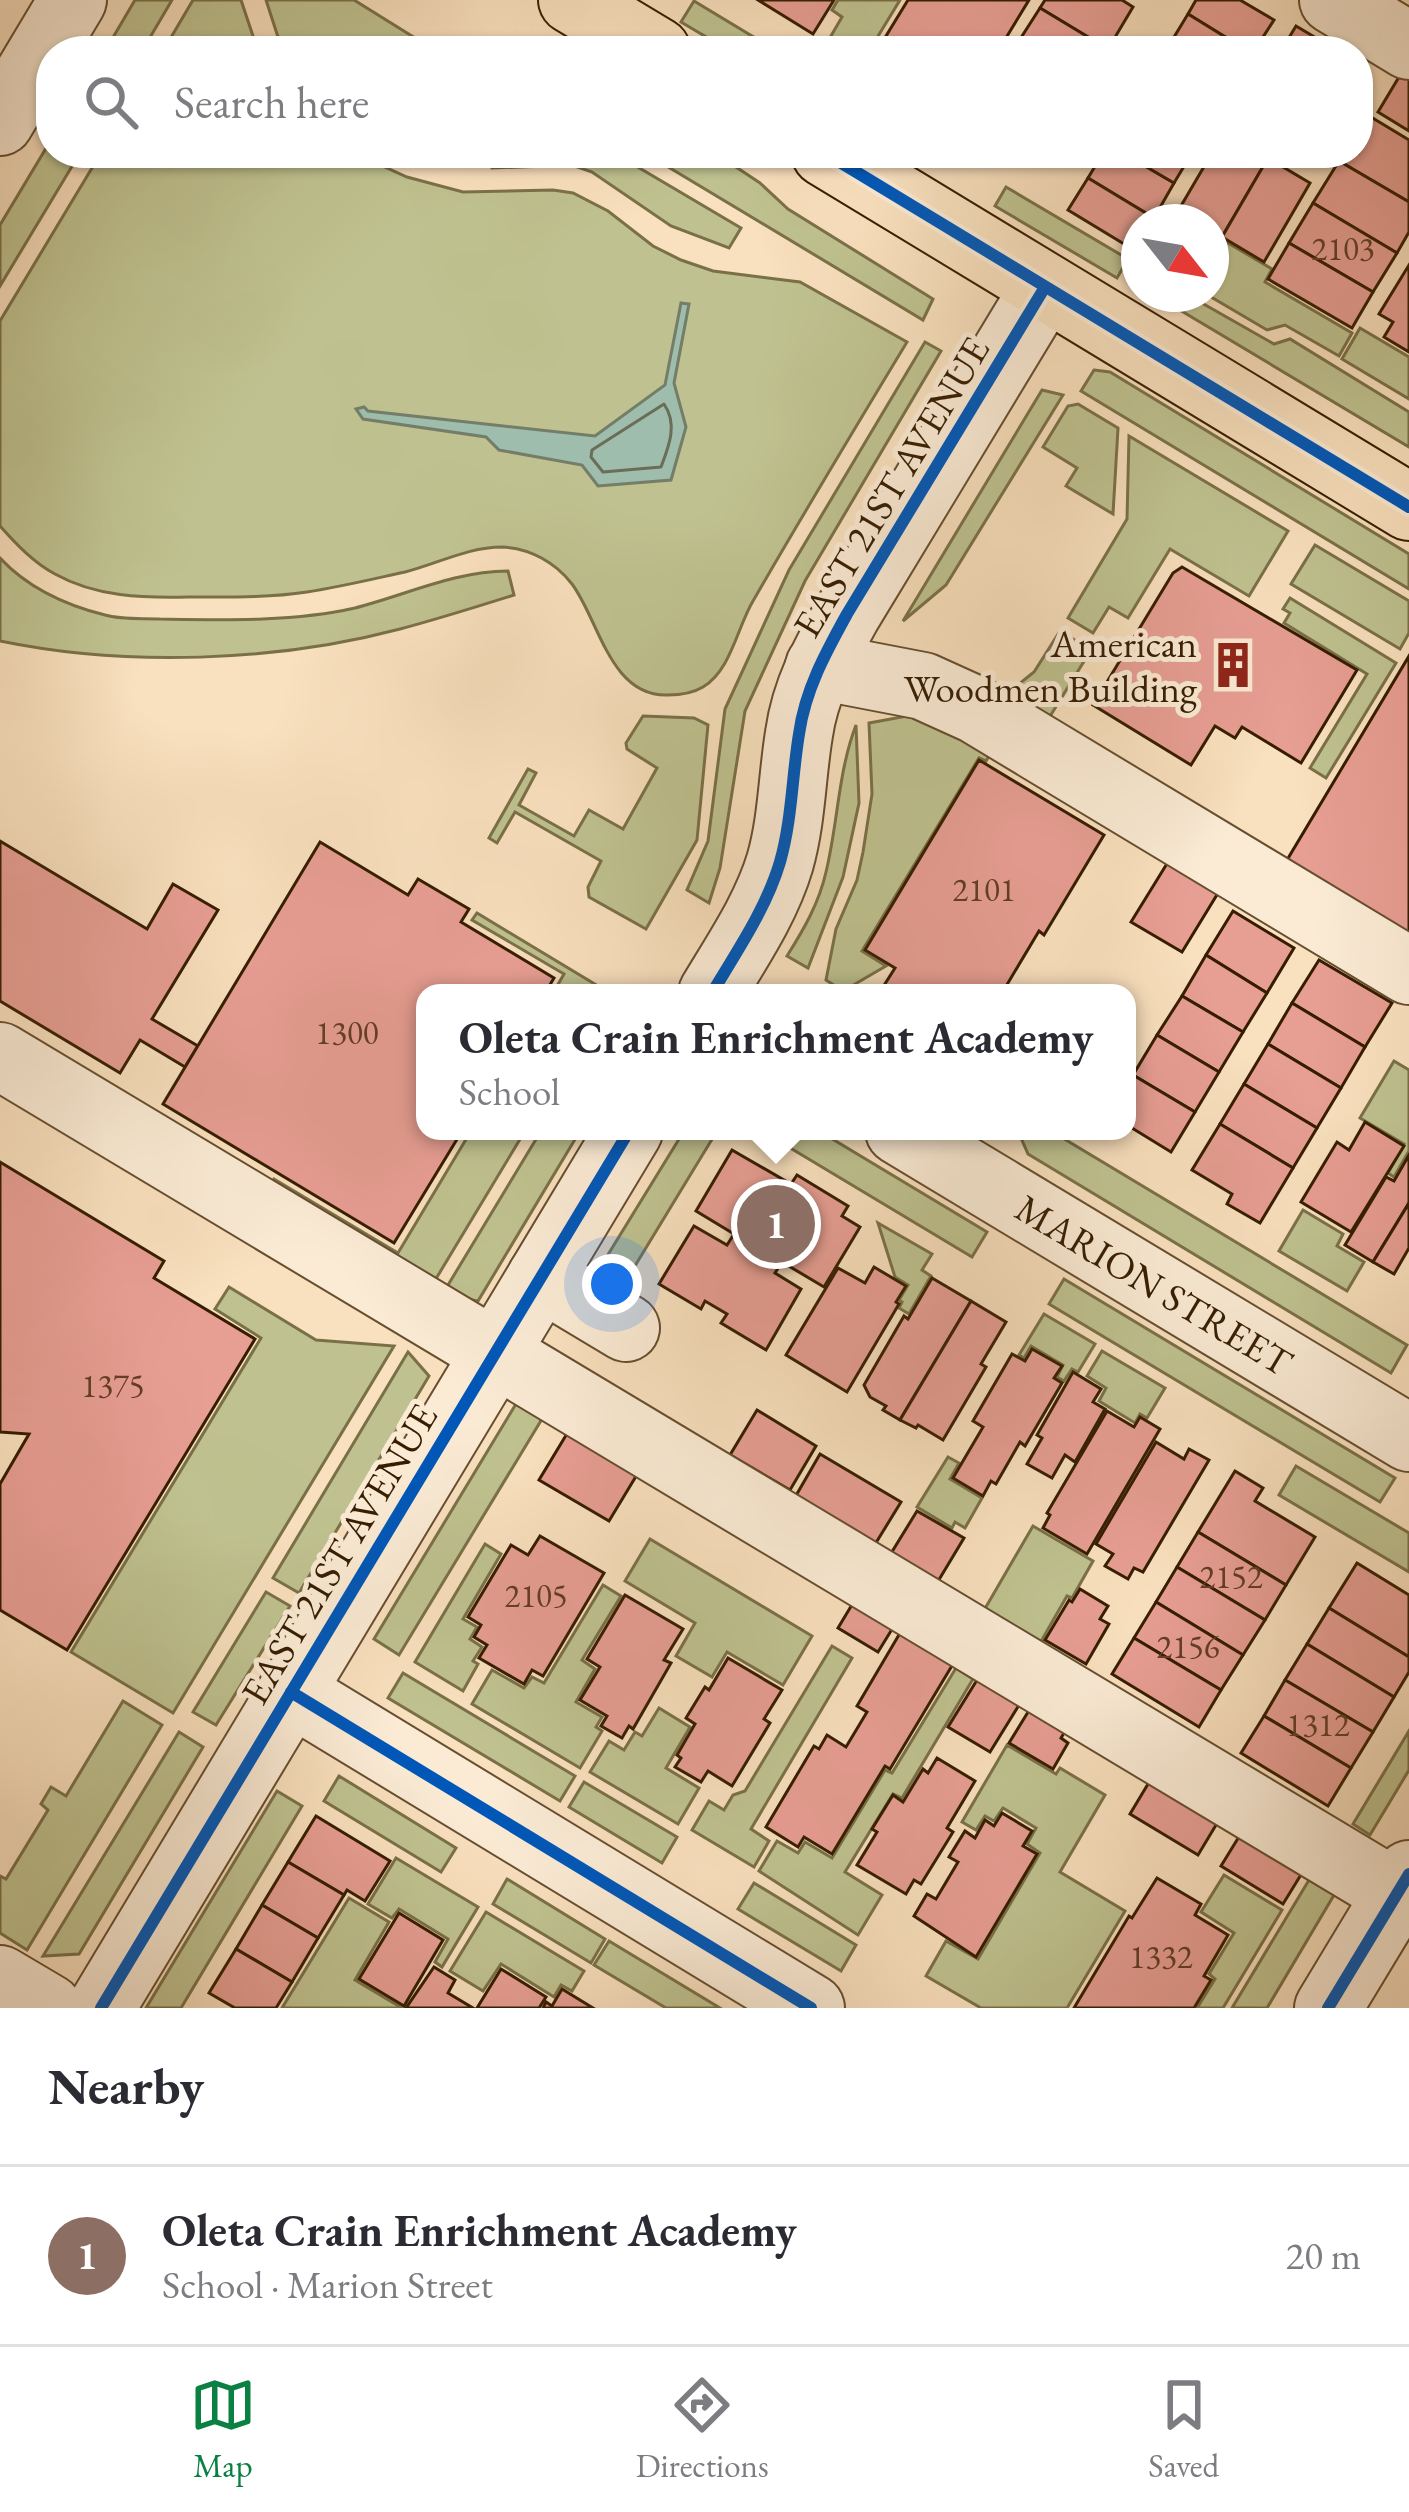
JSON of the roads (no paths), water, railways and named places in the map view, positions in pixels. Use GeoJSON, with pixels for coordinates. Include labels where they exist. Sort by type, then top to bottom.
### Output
{"type":"FeatureCollection","features":[{"type":"Feature","properties":{"kind":"main road"},"geometry":{"type":"LineString","coordinates":[[574,0],[633,36]]}},
{"type":"Feature","properties":{"kind":"main road"},"geometry":{"type":"LineString","coordinates":[[851,168],[1409,507]]}},
{"type":"Feature","properties":{"kind":"street"},"geometry":{"type":"LineString","coordinates":[[51,36],[73,0]]}},
{"type":"Feature","properties":{"kind":"street"},"geometry":{"type":"LineString","coordinates":[[1333,0],[1409,46]]}},
{"type":"Feature","properties":{"kind":"street"},"geometry":{"type":"LineString","coordinates":[[0,122],[36,62]]}},
{"type":"Feature","properties":{"kind":"street","name":"EAST 21ST AVENUE"},"geometry":{"type":"LineString","coordinates":[[717,984],[780,862],[799,731],[819,666],[1045,286]]}},
{"type":"Feature","properties":{"kind":"street"},"geometry":{"type":"LineString","coordinates":[[819,666],[923,686],[976,710],[1409,971]]}},
{"type":"Feature","properties":{"kind":"street"},"geometry":{"type":"LineString","coordinates":[[0,1056],[1405,1889],[1328,2008]]}},
{"type":"Feature","properties":{"kind":"street","name":"EAST 21ST AVENUE"},"geometry":{"type":"LineString","coordinates":[[101,2008],[624,1140]]}},
{"type":"Feature","properties":{"kind":"street","name":"MARION STREET"},"geometry":{"type":"LineString","coordinates":[[914,1140],[1409,1438]]}},
{"type":"Feature","properties":{"kind":"street"},"geometry":{"type":"LineString","coordinates":[[541,1277],[626,1328]]}},
{"type":"Feature","properties":{"kind":"street"},"geometry":{"type":"LineString","coordinates":[[291,1692],[811,2008]]}},
{"type":"Feature","properties":{"kind":"street"},"geometry":{"type":"LineString","coordinates":[[0,1978],[49,2008]]}},
{"type":"Feature","properties":{"kind":"water"},"geometry":{"type":"Polygon","coordinates":[[[681,303],[689,304],[674,383],[686,427],[671,480],[598,486],[582,465],[499,450],[486,437],[363,419],[356,409],[595,436],[665,385],[681,303]]]}},
{"type":"Feature","properties":{"kind":"place","name":"American Woodmen Building"},"geometry":{"type":"Point","coordinates":[1233,665]}},
{"type":"Feature","properties":{"kind":"place","name":"Oleta Crain Enrichment Academy"},"geometry":{"type":"Point","coordinates":[776,1224]}}]}
